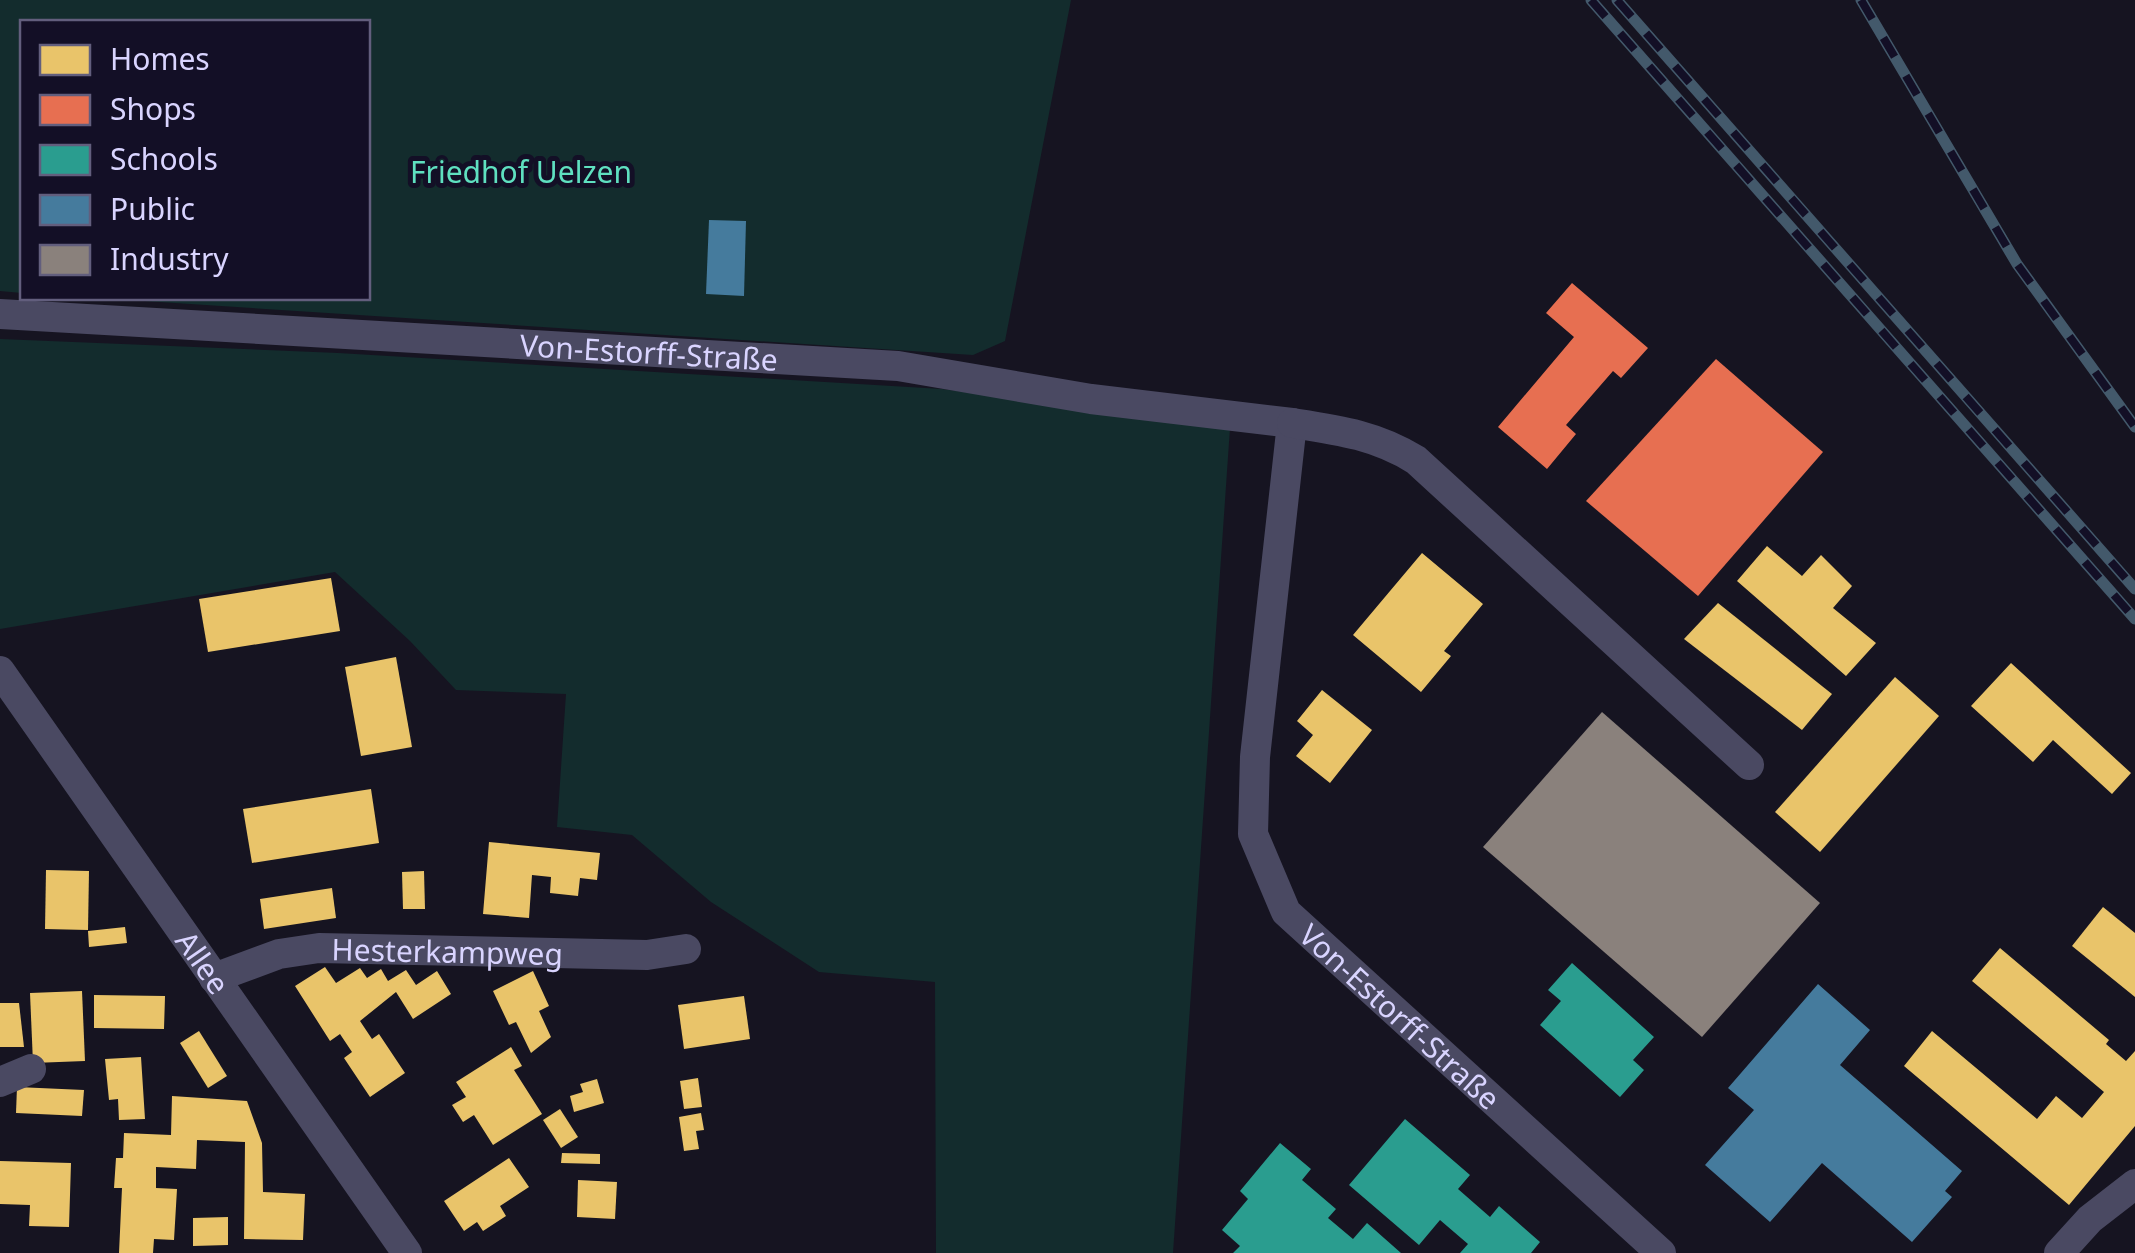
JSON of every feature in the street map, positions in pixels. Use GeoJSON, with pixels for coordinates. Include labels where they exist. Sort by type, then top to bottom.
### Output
{"type":"FeatureCollection","features":[{"type":"Feature","properties":{"kind":"street","name":"Von-Estorff-Straße"},"geometry":{"type":"LineString","coordinates":[[0,314],[898,366],[1091,399],[1352,432],[1388,443],[1416,460],[1749,764]]}},
{"type":"Feature","properties":{"kind":"street","name":"Von-Estorff-Straße"},"geometry":{"type":"LineString","coordinates":[[1292,423],[1254,756],[1254,834],[1286,912],[1661,1253]]}},
{"type":"Feature","properties":{"kind":"street","name":"Allee"},"geometry":{"type":"LineString","coordinates":[[0,670],[406,1253]]}},
{"type":"Feature","properties":{"kind":"street","name":"Hesterkampweg"},"geometry":{"type":"LineString","coordinates":[[214,978],[279,954],[320,948],[647,955],[686,948]]}},
{"type":"Feature","properties":{"kind":"street"},"geometry":{"type":"LineString","coordinates":[[0,1082],[31,1069]]}},
{"type":"Feature","properties":{"kind":"street"},"geometry":{"type":"LineString","coordinates":[[2058,1253],[2090,1219],[2135,1184]]}},
{"type":"Feature","properties":{"kind":"green space","name":"Friedhof Uelzen"},"geometry":{"type":"Polygon","coordinates":[[[0,0],[1071,0],[1005,341],[973,355],[129,300],[370,300],[370,20],[20,20],[20,293],[0,291],[0,0]]]}},
{"type":"Feature","properties":{"kind":"green space"},"geometry":{"type":"Polygon","coordinates":[[[0,339],[338,353],[942,389],[1230,428],[1173,1253],[936,1253],[935,982],[819,972],[711,902],[632,835],[557,827],[566,694],[456,690],[335,572],[0,629],[0,339]]]}},
{"type":"Feature","properties":{"kind":"building: Homes"},"geometry":{"type":"Polygon","coordinates":[[[1767,546],[1802,576],[1821,555],[1852,586],[1833,608],[1876,643],[1846,676],[1737,581],[1767,546]]]}},
{"type":"Feature","properties":{"kind":"building: Homes"},"geometry":{"type":"Polygon","coordinates":[[[1422,553],[1483,604],[1444,651],[1451,656],[1421,692],[1353,635],[1422,553]]]}},
{"type":"Feature","properties":{"kind":"building: Homes"},"geometry":{"type":"Polygon","coordinates":[[[331,578],[340,631],[208,652],[199,599],[331,578]]]}},
{"type":"Feature","properties":{"kind":"building: Homes"},"geometry":{"type":"Polygon","coordinates":[[[1718,603],[1832,694],[1802,730],[1684,639],[1718,603]]]}},
{"type":"Feature","properties":{"kind":"building: Homes"},"geometry":{"type":"Polygon","coordinates":[[[396,657],[412,747],[361,756],[345,667],[396,657]]]}},
{"type":"Feature","properties":{"kind":"building: Homes"},"geometry":{"type":"Polygon","coordinates":[[[2011,663],[2131,773],[2112,794],[2053,740],[2033,762],[1971,706],[2011,663]]]}},
{"type":"Feature","properties":{"kind":"building: Homes"},"geometry":{"type":"Polygon","coordinates":[[[1895,677],[1939,716],[1820,852],[1775,812],[1895,677]]]}},
{"type":"Feature","properties":{"kind":"building: Homes"},"geometry":{"type":"Polygon","coordinates":[[[1322,690],[1372,730],[1330,783],[1296,756],[1313,735],[1297,721],[1322,690]]]}},
{"type":"Feature","properties":{"kind":"building: Homes"},"geometry":{"type":"Polygon","coordinates":[[[371,789],[379,843],[252,863],[243,809],[371,789]]]}},
{"type":"Feature","properties":{"kind":"building: Homes"},"geometry":{"type":"Polygon","coordinates":[[[489,842],[600,853],[597,880],[580,878],[578,896],[550,893],[551,877],[532,875],[529,918],[483,914],[489,842]]]}},
{"type":"Feature","properties":{"kind":"building: Homes"},"geometry":{"type":"Polygon","coordinates":[[[46,870],[89,871],[88,930],[45,929],[46,870]]]}},
{"type":"Feature","properties":{"kind":"building: Homes"},"geometry":{"type":"Polygon","coordinates":[[[424,871],[425,909],[403,909],[402,872],[424,871]]]}},
{"type":"Feature","properties":{"kind":"building: Homes"},"geometry":{"type":"Polygon","coordinates":[[[332,888],[336,918],[264,929],[260,899],[332,888]]]}},
{"type":"Feature","properties":{"kind":"building: Homes"},"geometry":{"type":"Polygon","coordinates":[[[2103,907],[2135,933],[2135,997],[2072,946],[2103,907]]]}},
{"type":"Feature","properties":{"kind":"building: Homes"},"geometry":{"type":"Polygon","coordinates":[[[125,927],[127,943],[89,947],[88,931],[125,927]]]}},
{"type":"Feature","properties":{"kind":"building: Homes"},"geometry":{"type":"Polygon","coordinates":[[[2000,948],[2109,1040],[2106,1044],[2126,1061],[2135,1051],[2135,1126],[2069,1205],[1904,1066],[1932,1031],[2037,1119],[2056,1096],[2082,1118],[2104,1092],[1972,981],[2000,948]]]}},
{"type":"Feature","properties":{"kind":"building: Homes"},"geometry":{"type":"Polygon","coordinates":[[[325,967],[336,983],[360,968],[367,978],[381,969],[388,981],[406,970],[416,985],[437,971],[451,994],[413,1019],[396,992],[360,1021],[372,1039],[379,1034],[405,1073],[370,1097],[344,1058],[352,1052],[340,1034],[330,1041],[295,986],[325,967]]]}},
{"type":"Feature","properties":{"kind":"building: Homes"},"geometry":{"type":"Polygon","coordinates":[[[533,971],[549,1006],[539,1011],[551,1037],[531,1053],[516,1022],[509,1025],[493,991],[533,971]]]}},
{"type":"Feature","properties":{"kind":"building: Homes"},"geometry":{"type":"Polygon","coordinates":[[[82,991],[85,1061],[33,1063],[30,993],[82,991]]]}},
{"type":"Feature","properties":{"kind":"building: Homes"},"geometry":{"type":"Polygon","coordinates":[[[94,995],[165,996],[164,1029],[94,1028],[94,995]]]}},
{"type":"Feature","properties":{"kind":"building: Homes"},"geometry":{"type":"Polygon","coordinates":[[[744,996],[750,1039],[684,1049],[678,1005],[744,996]]]}},
{"type":"Feature","properties":{"kind":"building: Homes"},"geometry":{"type":"Polygon","coordinates":[[[0,1003],[19,1003],[24,1047],[0,1047],[0,1003]]]}},
{"type":"Feature","properties":{"kind":"building: Homes"},"geometry":{"type":"Polygon","coordinates":[[[199,1031],[227,1076],[208,1088],[180,1043],[199,1031]]]}},
{"type":"Feature","properties":{"kind":"building: Homes"},"geometry":{"type":"Polygon","coordinates":[[[511,1047],[522,1066],[514,1070],[542,1114],[493,1145],[474,1115],[463,1122],[452,1105],[466,1097],[456,1082],[511,1047]]]}},
{"type":"Feature","properties":{"kind":"building: Homes"},"geometry":{"type":"Polygon","coordinates":[[[141,1057],[145,1119],[119,1120],[118,1099],[109,1100],[105,1059],[141,1057]]]}},
{"type":"Feature","properties":{"kind":"building: Homes"},"geometry":{"type":"Polygon","coordinates":[[[698,1078],[702,1107],[684,1109],[680,1081],[698,1078]]]}},
{"type":"Feature","properties":{"kind":"building: Homes"},"geometry":{"type":"Polygon","coordinates":[[[597,1079],[604,1103],[574,1112],[570,1096],[583,1092],[580,1084],[597,1079]]]}},
{"type":"Feature","properties":{"kind":"building: Homes"},"geometry":{"type":"Polygon","coordinates":[[[17,1087],[84,1090],[82,1116],[16,1113],[17,1087]]]}},
{"type":"Feature","properties":{"kind":"building: Homes"},"geometry":{"type":"Polygon","coordinates":[[[172,1096],[247,1101],[262,1143],[263,1192],[305,1194],[303,1240],[244,1239],[245,1142],[197,1140],[196,1169],[156,1167],[156,1188],[177,1189],[174,1240],[154,1239],[153,1253],[119,1253],[122,1188],[114,1188],[116,1158],[123,1158],[124,1133],[171,1135],[172,1096]]]}},
{"type":"Feature","properties":{"kind":"building: Homes"},"geometry":{"type":"Polygon","coordinates":[[[560,1109],[578,1137],[561,1148],[543,1120],[560,1109]]]}},
{"type":"Feature","properties":{"kind":"building: Homes"},"geometry":{"type":"Polygon","coordinates":[[[701,1113],[704,1130],[696,1131],[699,1149],[684,1151],[679,1117],[701,1113]]]}},
{"type":"Feature","properties":{"kind":"building: Homes"},"geometry":{"type":"Polygon","coordinates":[[[562,1153],[600,1154],[600,1164],[561,1163],[562,1153]]]}},
{"type":"Feature","properties":{"kind":"building: Homes"},"geometry":{"type":"Polygon","coordinates":[[[509,1158],[529,1187],[500,1206],[506,1216],[483,1231],[477,1222],[464,1231],[444,1201],[509,1158]]]}},
{"type":"Feature","properties":{"kind":"building: Homes"},"geometry":{"type":"Polygon","coordinates":[[[0,1161],[71,1163],[69,1227],[29,1226],[30,1205],[0,1204],[0,1161]]]}},
{"type":"Feature","properties":{"kind":"building: Homes"},"geometry":{"type":"Polygon","coordinates":[[[578,1180],[617,1182],[615,1219],[577,1217],[578,1180]]]}},
{"type":"Feature","properties":{"kind":"building: Homes"},"geometry":{"type":"Polygon","coordinates":[[[228,1217],[228,1245],[193,1246],[193,1218],[228,1217]]]}},
{"type":"Feature","properties":{"kind":"building: Shops"},"geometry":{"type":"Polygon","coordinates":[[[1572,283],[1648,348],[1621,378],[1613,371],[1566,425],[1576,434],[1547,469],[1498,427],[1574,337],[1546,313],[1572,283]]]}},
{"type":"Feature","properties":{"kind":"building: Shops"},"geometry":{"type":"Polygon","coordinates":[[[1716,359],[1823,452],[1698,596],[1586,501],[1716,359]]]}},
{"type":"Feature","properties":{"kind":"building: Schools"},"geometry":{"type":"Polygon","coordinates":[[[1572,963],[1654,1037],[1633,1060],[1644,1070],[1620,1097],[1540,1025],[1561,1001],[1548,990],[1572,963]]]}},
{"type":"Feature","properties":{"kind":"building: Schools"},"geometry":{"type":"Polygon","coordinates":[[[1405,1119],[1470,1175],[1458,1189],[1490,1217],[1499,1206],[1540,1242],[1531,1253],[1460,1253],[1468,1244],[1440,1220],[1419,1245],[1349,1185],[1405,1119]]]}},
{"type":"Feature","properties":{"kind":"building: Schools"},"geometry":{"type":"Polygon","coordinates":[[[1280,1143],[1311,1169],[1302,1180],[1336,1209],[1328,1218],[1353,1239],[1367,1223],[1401,1253],[1233,1253],[1240,1246],[1222,1230],[1248,1199],[1240,1191],[1280,1143]]]}},
{"type":"Feature","properties":{"kind":"building: Public"},"geometry":{"type":"Polygon","coordinates":[[[709,220],[746,221],[744,296],[706,294],[709,220]]]}},
{"type":"Feature","properties":{"kind":"building: Public"},"geometry":{"type":"Polygon","coordinates":[[[1818,984],[1870,1030],[1840,1065],[1962,1171],[1945,1191],[1952,1197],[1912,1242],[1822,1163],[1770,1222],[1705,1165],[1754,1110],[1728,1088],[1818,984]]]}},
{"type":"Feature","properties":{"kind":"building: Industry"},"geometry":{"type":"Polygon","coordinates":[[[1602,712],[1820,903],[1702,1037],[1483,847],[1602,712]]]}},
{"type":"Feature","properties":{"kind":"railway"},"geometry":{"type":"LineString","coordinates":[[1591,0],[2135,619]]}},
{"type":"Feature","properties":{"kind":"railway"},"geometry":{"type":"LineString","coordinates":[[1617,0],[2135,589]]}},
{"type":"Feature","properties":{"kind":"railway"},"geometry":{"type":"LineString","coordinates":[[1861,0],[2017,264],[2135,427]]}}]}
